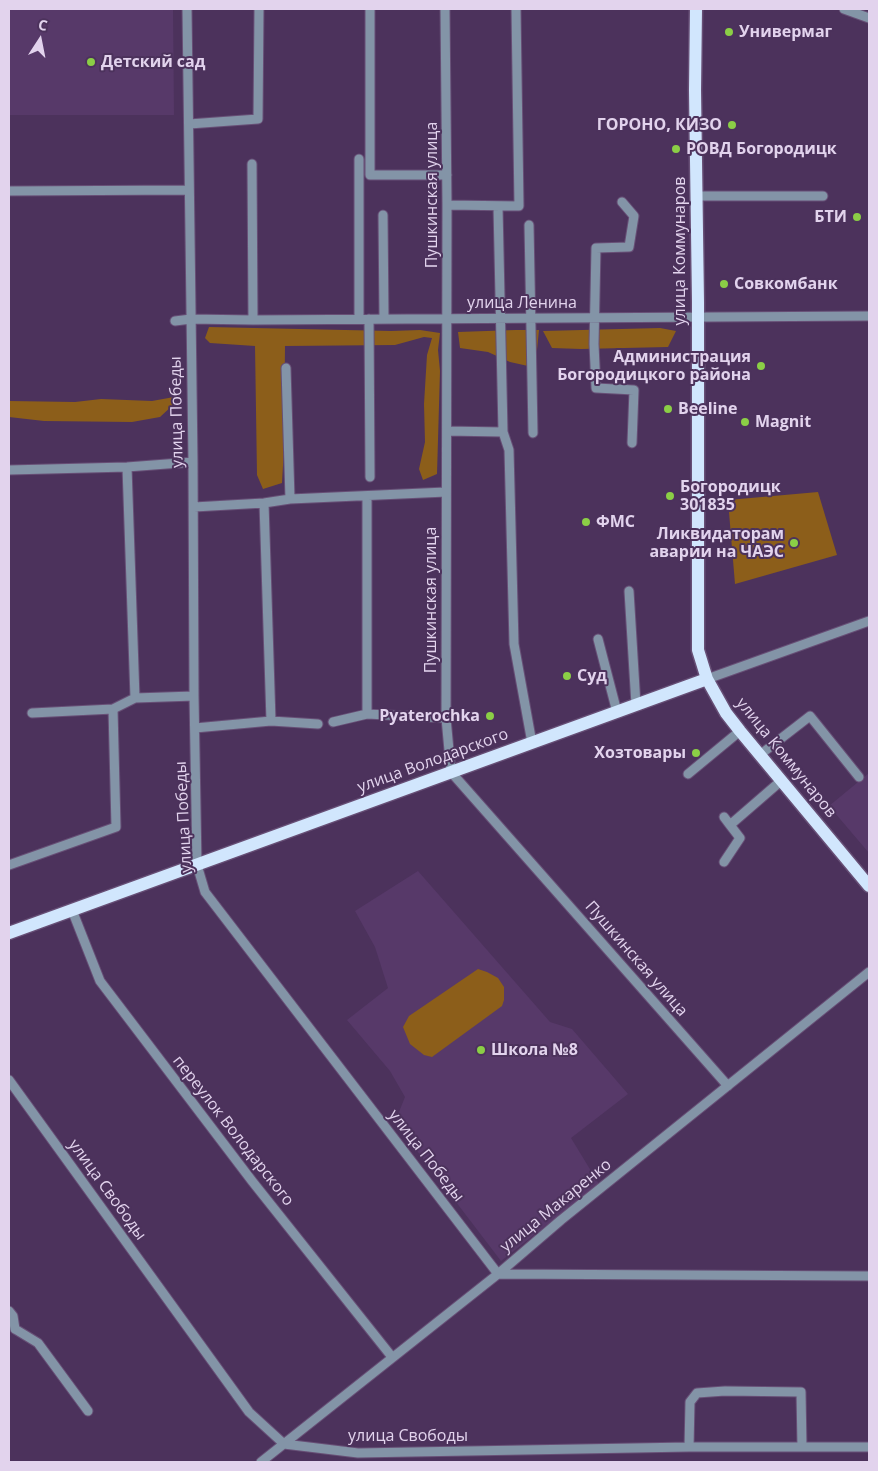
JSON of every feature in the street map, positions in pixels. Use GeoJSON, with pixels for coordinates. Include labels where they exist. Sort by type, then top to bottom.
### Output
{"type":"FeatureCollection","features":[{"type":"Feature","properties":{"kind":"main road","name":"улица Коммунаров"},"geometry":{"type":"LineString","coordinates":[[696,9],[698,650],[707,679],[726,713],[869,886]]}},
{"type":"Feature","properties":{"kind":"main road","name":"улица Володарского"},"geometry":{"type":"LineString","coordinates":[[9,933],[707,679]]}},
{"type":"Feature","properties":{"kind":"street","name":"улица Победы"},"geometry":{"type":"LineString","coordinates":[[187,9],[194,507],[194,696],[198,865],[205,892],[498,1274]]}},
{"type":"Feature","properties":{"kind":"street"},"geometry":{"type":"LineString","coordinates":[[189,124],[258,119],[259,9]]}},
{"type":"Feature","properties":{"kind":"street"},"geometry":{"type":"LineString","coordinates":[[370,9],[370,175],[447,175]]}},
{"type":"Feature","properties":{"kind":"street","name":"Пушкинская улица"},"geometry":{"type":"LineString","coordinates":[[445,9],[447,175],[446,718],[451,772],[728,1086]]}},
{"type":"Feature","properties":{"kind":"street"},"geometry":{"type":"LineString","coordinates":[[447,205],[519,206],[516,9]]}},
{"type":"Feature","properties":{"kind":"street"},"geometry":{"type":"LineString","coordinates":[[844,9],[869,18]]}},
{"type":"Feature","properties":{"kind":"street"},"geometry":{"type":"LineString","coordinates":[[359,159],[370,477]]}},
{"type":"Feature","properties":{"kind":"street"},"geometry":{"type":"LineString","coordinates":[[252,164],[253,320]]}},
{"type":"Feature","properties":{"kind":"street"},"geometry":{"type":"LineString","coordinates":[[9,191],[189,190]]}},
{"type":"Feature","properties":{"kind":"street"},"geometry":{"type":"LineString","coordinates":[[696,196],[823,196]]}},
{"type":"Feature","properties":{"kind":"street"},"geometry":{"type":"LineString","coordinates":[[622,202],[634,216],[630,247],[596,248],[594,318],[596,388],[634,390],[632,443]]}},
{"type":"Feature","properties":{"kind":"street"},"geometry":{"type":"LineString","coordinates":[[498,207],[503,432],[510,450],[514,644],[532,743]]}},
{"type":"Feature","properties":{"kind":"street"},"geometry":{"type":"LineString","coordinates":[[383,215],[384,319]]}},
{"type":"Feature","properties":{"kind":"street"},"geometry":{"type":"LineString","coordinates":[[529,225],[533,433]]}},
{"type":"Feature","properties":{"kind":"street","name":"улица Ленина"},"geometry":{"type":"LineString","coordinates":[[175,320],[869,316]]}},
{"type":"Feature","properties":{"kind":"street"},"geometry":{"type":"LineString","coordinates":[[286,368],[290,499]]}},
{"type":"Feature","properties":{"kind":"street"},"geometry":{"type":"LineString","coordinates":[[447,431],[503,432]]}},
{"type":"Feature","properties":{"kind":"street"},"geometry":{"type":"LineString","coordinates":[[9,470],[127,467],[193,462]]}},
{"type":"Feature","properties":{"kind":"street"},"geometry":{"type":"LineString","coordinates":[[127,467],[135,698]]}},
{"type":"Feature","properties":{"kind":"street"},"geometry":{"type":"LineString","coordinates":[[194,507],[264,503],[290,499],[446,492]]}},
{"type":"Feature","properties":{"kind":"street"},"geometry":{"type":"LineString","coordinates":[[367,497],[367,714]]}},
{"type":"Feature","properties":{"kind":"street"},"geometry":{"type":"LineString","coordinates":[[264,503],[271,721]]}},
{"type":"Feature","properties":{"kind":"street"},"geometry":{"type":"LineString","coordinates":[[630,591],[636,705]]}},
{"type":"Feature","properties":{"kind":"street","name":"улица Володарского"},"geometry":{"type":"LineString","coordinates":[[707,679],[869,621]]}},
{"type":"Feature","properties":{"kind":"street"},"geometry":{"type":"LineString","coordinates":[[598,639],[617,712]]}},
{"type":"Feature","properties":{"kind":"street"},"geometry":{"type":"LineString","coordinates":[[32,713],[113,709],[135,698],[194,696]]}},
{"type":"Feature","properties":{"kind":"street"},"geometry":{"type":"LineString","coordinates":[[9,865],[116,826],[113,709]]}},
{"type":"Feature","properties":{"kind":"street"},"geometry":{"type":"LineString","coordinates":[[333,722],[367,714],[446,718]]}},
{"type":"Feature","properties":{"kind":"street"},"geometry":{"type":"LineString","coordinates":[[761,754],[810,716],[859,777]]}},
{"type":"Feature","properties":{"kind":"street"},"geometry":{"type":"LineString","coordinates":[[195,728],[271,721],[318,724]]}},
{"type":"Feature","properties":{"kind":"street"},"geometry":{"type":"LineString","coordinates":[[688,774],[740,731]]}},
{"type":"Feature","properties":{"kind":"street"},"geometry":{"type":"LineString","coordinates":[[730,826],[782,780]]}},
{"type":"Feature","properties":{"kind":"street"},"geometry":{"type":"LineString","coordinates":[[724,817],[740,838],[724,862]]}},
{"type":"Feature","properties":{"kind":"street","name":"переулок Володарского"},"geometry":{"type":"LineString","coordinates":[[72,910],[100,981],[252,1181],[392,1357]]}},
{"type":"Feature","properties":{"kind":"street","name":"улица Макаренко"},"geometry":{"type":"LineString","coordinates":[[261,1462],[498,1274],[561,1220],[869,972]]}},
{"type":"Feature","properties":{"kind":"street","name":"улица Свободы"},"geometry":{"type":"LineString","coordinates":[[9,1080],[250,1412],[284,1444],[358,1453],[689,1447],[869,1447]]}},
{"type":"Feature","properties":{"kind":"street"},"geometry":{"type":"LineString","coordinates":[[498,1274],[869,1276]]}},
{"type":"Feature","properties":{"kind":"street"},"geometry":{"type":"LineString","coordinates":[[9,1311],[13,1316],[15,1329],[9,1337]]}},
{"type":"Feature","properties":{"kind":"street"},"geometry":{"type":"LineString","coordinates":[[15,1329],[38,1343],[88,1411]]}},
{"type":"Feature","properties":{"kind":"street"},"geometry":{"type":"LineString","coordinates":[[689,1447],[690,1402],[697,1393],[725,1391],[801,1392],[802,1447]]}},
{"type":"Feature","properties":{"kind":"shaded area","name":"Детский сад"},"geometry":{"type":"Polygon","coordinates":[[[9,9],[173,9],[174,115],[9,115],[9,9]]]}},
{"type":"Feature","properties":{"kind":"shaded area"},"geometry":{"type":"Polygon","coordinates":[[[209,327],[420,330],[440,333],[438,350],[440,371],[437,474],[423,480],[419,469],[425,442],[424,404],[427,355],[432,338],[424,337],[395,345],[285,346],[282,483],[263,489],[257,475],[255,346],[210,343],[205,338],[209,327]]]}},
{"type":"Feature","properties":{"kind":"shaded area"},"geometry":{"type":"Polygon","coordinates":[[[660,328],[676,331],[668,347],[552,348],[543,331],[660,328]]]}},
{"type":"Feature","properties":{"kind":"shaded area"},"geometry":{"type":"Polygon","coordinates":[[[539,330],[537,350],[528,366],[510,362],[488,352],[460,348],[458,332],[539,330]]]}},
{"type":"Feature","properties":{"kind":"shaded area"},"geometry":{"type":"Polygon","coordinates":[[[174,397],[173,405],[160,417],[132,422],[44,421],[9,417],[9,401],[75,402],[101,399],[152,401],[174,397]]]}},
{"type":"Feature","properties":{"kind":"shaded area"},"geometry":{"type":"Polygon","coordinates":[[[818,492],[837,555],[735,584],[728,500],[818,492]]]}},
{"type":"Feature","properties":{"kind":"shaded area"},"geometry":{"type":"Polygon","coordinates":[[[869,773],[869,853],[829,806],[869,773]]]}},
{"type":"Feature","properties":{"kind":"shaded area","name":"Школа №8"},"geometry":{"type":"Polygon","coordinates":[[[418,871],[550,1022],[572,1029],[628,1094],[571,1138],[599,1184],[501,1261],[395,1122],[405,1097],[390,1071],[347,1020],[388,988],[375,947],[355,911],[418,871]]]}},
{"type":"Feature","properties":{"kind":"shaded area"},"geometry":{"type":"Polygon","coordinates":[[[478,969],[498,978],[504,987],[502,1006],[432,1057],[424,1055],[410,1044],[403,1027],[409,1016],[478,969]]]}},
{"type":"Feature","properties":{"kind":"place","name":"Универмаг"},"geometry":{"type":"Point","coordinates":[729,32]}},
{"type":"Feature","properties":{"kind":"place","name":"Детский сад"},"geometry":{"type":"Point","coordinates":[91,62]}},
{"type":"Feature","properties":{"kind":"place","name":"ГОРОНО, КИЗО"},"geometry":{"type":"Point","coordinates":[732,125]}},
{"type":"Feature","properties":{"kind":"place","name":"РОВД Богородицк"},"geometry":{"type":"Point","coordinates":[676,149]}},
{"type":"Feature","properties":{"kind":"place","name":"БТИ"},"geometry":{"type":"Point","coordinates":[857,217]}},
{"type":"Feature","properties":{"kind":"place","name":"Совкомбанк"},"geometry":{"type":"Point","coordinates":[724,284]}},
{"type":"Feature","properties":{"kind":"place","name":"Администрация Богородицкого района"},"geometry":{"type":"Point","coordinates":[761,366]}},
{"type":"Feature","properties":{"kind":"place","name":"Beeline"},"geometry":{"type":"Point","coordinates":[668,409]}},
{"type":"Feature","properties":{"kind":"place","name":"Magnit"},"geometry":{"type":"Point","coordinates":[745,422]}},
{"type":"Feature","properties":{"kind":"place","name":"Богородицк 301835"},"geometry":{"type":"Point","coordinates":[670,496]}},
{"type":"Feature","properties":{"kind":"place","name":"ФМС"},"geometry":{"type":"Point","coordinates":[586,522]}},
{"type":"Feature","properties":{"kind":"place","name":"Ликвидаторам аварии на ЧАЭС"},"geometry":{"type":"Point","coordinates":[794,543]}},
{"type":"Feature","properties":{"kind":"place","name":"Суд"},"geometry":{"type":"Point","coordinates":[567,676]}},
{"type":"Feature","properties":{"kind":"place","name":"Pyaterochka"},"geometry":{"type":"Point","coordinates":[490,716]}},
{"type":"Feature","properties":{"kind":"place","name":"Хозтовары"},"geometry":{"type":"Point","coordinates":[696,753]}},
{"type":"Feature","properties":{"kind":"place","name":"Школа №8"},"geometry":{"type":"Point","coordinates":[481,1050]}}]}
